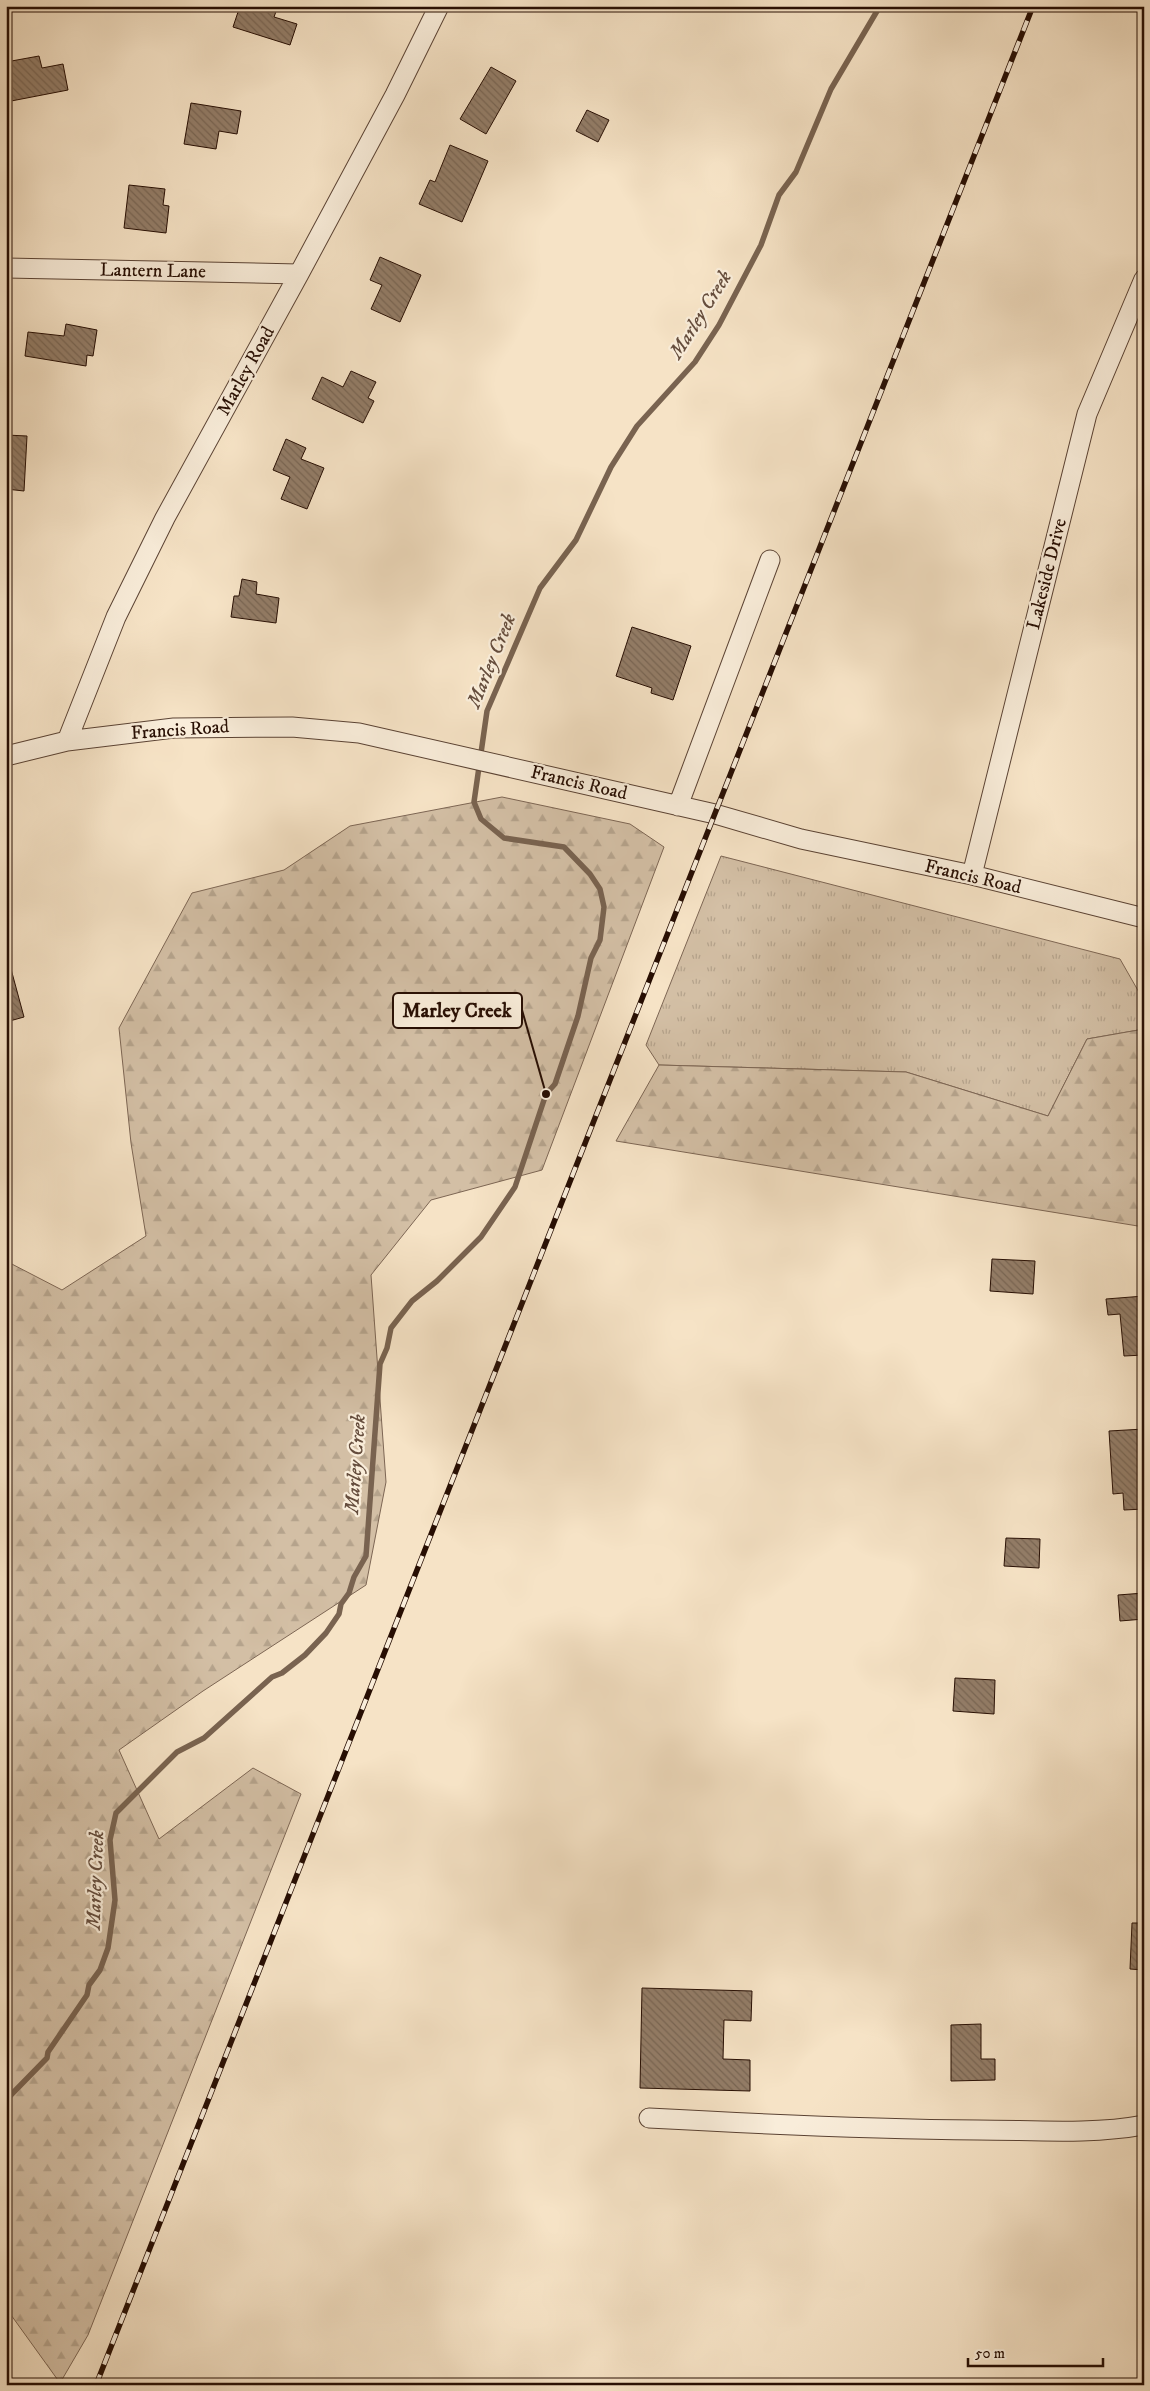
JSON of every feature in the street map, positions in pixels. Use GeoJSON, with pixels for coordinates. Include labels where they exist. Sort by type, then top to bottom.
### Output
{"type":"FeatureCollection","features":[{"type":"Feature","properties":{"kind":"street","name":"Marley Road"},"geometry":{"type":"LineString","coordinates":[[67,741],[116,617],[165,518],[395,95],[439,6]]}},
{"type":"Feature","properties":{"kind":"street","name":"Lantern Lane"},"geometry":{"type":"LineString","coordinates":[[6,268],[299,274]]}},
{"type":"Feature","properties":{"kind":"street","name":"Lakeside Drive"},"geometry":{"type":"LineString","coordinates":[[972,876],[1087,414],[1144,279]]}},
{"type":"Feature","properties":{"kind":"street"},"geometry":{"type":"LineString","coordinates":[[678,806],[770,560]]}},
{"type":"Feature","properties":{"kind":"street","name":"Francis Road"},"geometry":{"type":"LineString","coordinates":[[6,756],[67,741],[174,728],[292,727],[359,733],[678,806],[801,838],[972,876],[1144,918]]}},
{"type":"Feature","properties":{"kind":"street"},"geometry":{"type":"LineString","coordinates":[[649,2118],[907,2129],[1080,2131],[1144,2125]]}},
{"type":"Feature","properties":{"kind":"green space"},"geometry":{"type":"Polygon","coordinates":[[[502,797],[630,824],[664,847],[542,1170],[431,1200],[371,1275],[386,1482],[366,1585],[203,1691],[119,1750],[159,1839],[253,1768],[301,1794],[88,2335],[60,2383],[6,2308],[6,1261],[62,1290],[146,1236],[131,1143],[119,1028],[192,893],[284,870],[350,826],[502,797]]]}},
{"type":"Feature","properties":{"kind":"green space"},"geometry":{"type":"Polygon","coordinates":[[[721,856],[1120,959],[1144,1001],[1144,1029],[1087,1039],[1048,1116],[906,1072],[659,1065],[646,1045],[721,856]]]}},
{"type":"Feature","properties":{"kind":"green space"},"geometry":{"type":"Polygon","coordinates":[[[1144,1029],[1144,1227],[616,1141],[659,1065],[906,1072],[1048,1116],[1087,1039],[1144,1029]]]}},
{"type":"Feature","properties":{"kind":"building"},"geometry":{"type":"Polygon","coordinates":[[[240,6],[278,6],[274,17],[297,24],[290,45],[233,27],[240,6]]]}},
{"type":"Feature","properties":{"kind":"building"},"geometry":{"type":"Polygon","coordinates":[[[39,56],[42,68],[63,64],[68,90],[6,102],[6,62],[39,56]]]}},
{"type":"Feature","properties":{"kind":"building"},"geometry":{"type":"Polygon","coordinates":[[[491,67],[516,81],[486,134],[460,119],[491,67]]]}},
{"type":"Feature","properties":{"kind":"building"},"geometry":{"type":"Polygon","coordinates":[[[191,103],[241,111],[237,134],[219,131],[216,149],[184,144],[191,103]]]}},
{"type":"Feature","properties":{"kind":"building"},"geometry":{"type":"Polygon","coordinates":[[[587,110],[609,120],[598,142],[576,131],[587,110]]]}},
{"type":"Feature","properties":{"kind":"building"},"geometry":{"type":"Polygon","coordinates":[[[450,145],[488,161],[462,222],[419,204],[430,180],[435,182],[450,145]]]}},
{"type":"Feature","properties":{"kind":"building"},"geometry":{"type":"Polygon","coordinates":[[[129,185],[165,189],[163,205],[169,206],[166,233],[124,228],[129,185]]]}},
{"type":"Feature","properties":{"kind":"building"},"geometry":{"type":"Polygon","coordinates":[[[380,257],[421,275],[400,322],[371,309],[382,285],[370,280],[380,257]]]}},
{"type":"Feature","properties":{"kind":"building"},"geometry":{"type":"Polygon","coordinates":[[[66,324],[97,330],[93,356],[87,355],[86,366],[25,356],[28,332],[64,336],[66,324]]]}},
{"type":"Feature","properties":{"kind":"building"},"geometry":{"type":"Polygon","coordinates":[[[351,371],[376,382],[368,398],[374,401],[363,423],[312,399],[322,377],[343,387],[351,371]]]}},
{"type":"Feature","properties":{"kind":"building"},"geometry":{"type":"Polygon","coordinates":[[[6,435],[27,436],[24,491],[6,489],[6,435]]]}},
{"type":"Feature","properties":{"kind":"building"},"geometry":{"type":"Polygon","coordinates":[[[286,439],[306,448],[301,459],[324,468],[307,509],[281,499],[290,477],[273,470],[286,439]]]}},
{"type":"Feature","properties":{"kind":"building"},"geometry":{"type":"Polygon","coordinates":[[[242,579],[257,582],[256,594],[279,598],[276,623],[231,617],[234,596],[239,596],[242,579]]]}},
{"type":"Feature","properties":{"kind":"building"},"geometry":{"type":"Polygon","coordinates":[[[632,627],[691,646],[673,700],[651,693],[652,688],[616,676],[632,627]]]}},
{"type":"Feature","properties":{"kind":"building"},"geometry":{"type":"Polygon","coordinates":[[[11,969],[24,1017],[6,1022],[6,970],[11,969]]]}},
{"type":"Feature","properties":{"kind":"building"},"geometry":{"type":"Polygon","coordinates":[[[992,1259],[1035,1261],[1033,1294],[990,1291],[992,1259]]]}},
{"type":"Feature","properties":{"kind":"building"},"geometry":{"type":"Polygon","coordinates":[[[1144,1296],[1144,1355],[1124,1356],[1120,1314],[1108,1315],[1106,1299],[1144,1296]]]}},
{"type":"Feature","properties":{"kind":"building"},"geometry":{"type":"Polygon","coordinates":[[[1144,1429],[1144,1509],[1124,1510],[1123,1493],[1113,1494],[1109,1431],[1144,1429]]]}},
{"type":"Feature","properties":{"kind":"building"},"geometry":{"type":"Polygon","coordinates":[[[1006,1538],[1040,1539],[1039,1568],[1004,1566],[1006,1538]]]}},
{"type":"Feature","properties":{"kind":"building"},"geometry":{"type":"Polygon","coordinates":[[[1144,1593],[1144,1619],[1120,1621],[1118,1595],[1144,1593]]]}},
{"type":"Feature","properties":{"kind":"building"},"geometry":{"type":"Polygon","coordinates":[[[955,1678],[995,1680],[994,1714],[953,1711],[955,1678]]]}},
{"type":"Feature","properties":{"kind":"building"},"geometry":{"type":"Polygon","coordinates":[[[1132,1923],[1144,1923],[1144,1970],[1130,1969],[1132,1923]]]}},
{"type":"Feature","properties":{"kind":"building"},"geometry":{"type":"Polygon","coordinates":[[[642,1988],[752,1991],[751,2021],[724,2020],[723,2059],[750,2060],[750,2091],[640,2088],[642,1988]]]}},
{"type":"Feature","properties":{"kind":"building"},"geometry":{"type":"Polygon","coordinates":[[[981,2024],[981,2059],[995,2059],[995,2080],[951,2081],[951,2025],[981,2024]]]}},
{"type":"Feature","properties":{"kind":"waterway","name":"Marley Creek"},"geometry":{"type":"LineString","coordinates":[[6,2100],[47,2058],[48,2052],[87,1995],[89,1985],[100,1970],[108,1948],[115,1900],[110,1840],[116,1813],[177,1752],[204,1738],[272,1677],[282,1673],[305,1655],[326,1633],[339,1614],[341,1604],[349,1593],[354,1577],[366,1556],[380,1364],[387,1348],[391,1328],[412,1301],[437,1281],[481,1237],[515,1187],[546,1094],[555,1084],[578,1016],[591,958],[600,940],[604,907],[600,889],[590,874],[564,847],[504,838],[481,819],[474,802],[487,711],[540,588],[576,540],[611,467],[637,426],[695,362],[719,325],[761,245],[779,195],[796,172],[831,89],[880,6]]}},
{"type":"Feature","properties":{"kind":"railway"},"geometry":{"type":"LineString","coordinates":[[96,2385],[1033,6]]}},
{"type":"Feature","properties":{"kind":"place","name":"Marley Creek"},"geometry":{"type":"Point","coordinates":[546,1094]}}]}
